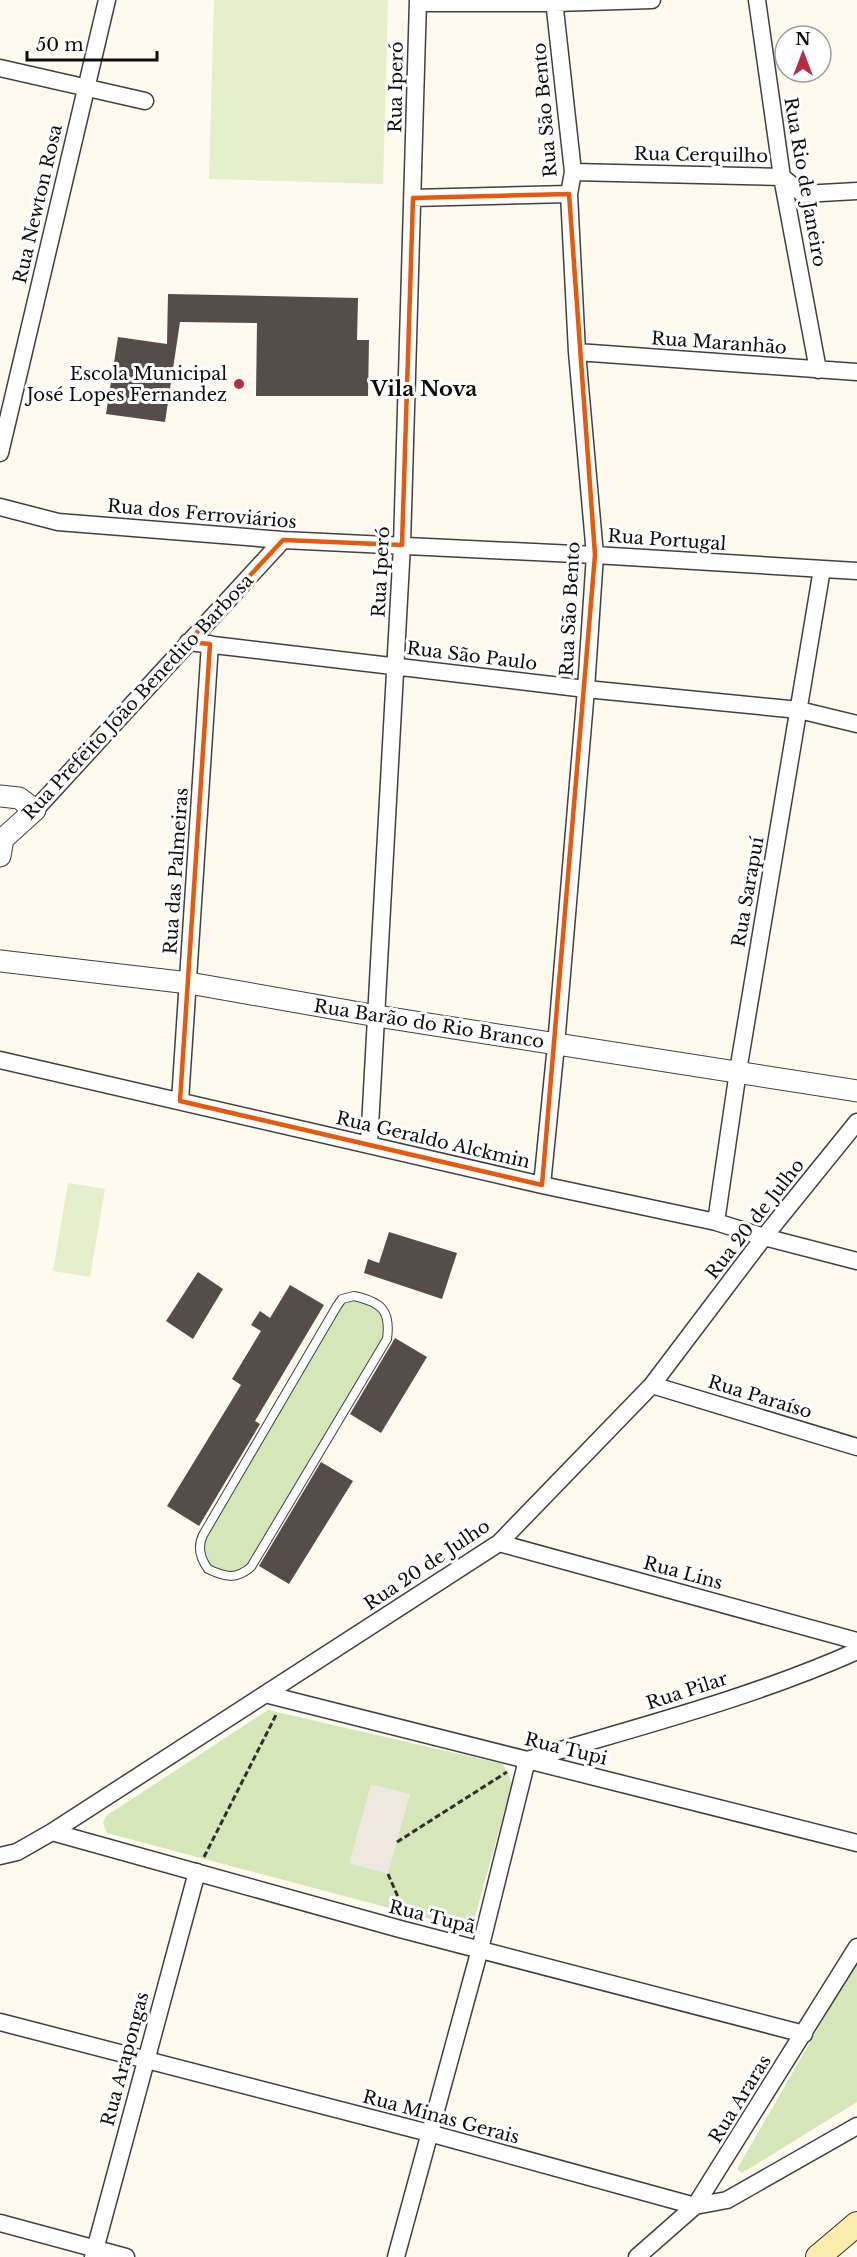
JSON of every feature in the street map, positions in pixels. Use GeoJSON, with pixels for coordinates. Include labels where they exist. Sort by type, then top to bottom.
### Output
{"type":"FeatureCollection","features":[{"type":"Feature","properties":{"kind":"main road"},"geometry":{"type":"LineString","coordinates":[[818,2257],[857,2224]]}},
{"type":"Feature","properties":{"kind":"street","name":"Rua Newton Rosa"},"geometry":{"type":"LineString","coordinates":[[0,453],[107,0]]}},
{"type":"Feature","properties":{"kind":"street"},"geometry":{"type":"LineString","coordinates":[[418,2],[652,0]]}},
{"type":"Feature","properties":{"kind":"street","name":"Rua Rio de Janeiro"},"geometry":{"type":"LineString","coordinates":[[757,0],[782,177],[818,370]]}},
{"type":"Feature","properties":{"kind":"street","name":"Rua Iperó"},"geometry":{"type":"LineString","coordinates":[[369,1145],[402,545],[418,2]]}},
{"type":"Feature","properties":{"kind":"street","name":"Rua São Bento"},"geometry":{"type":"LineString","coordinates":[[542,1185],[586,689],[595,555],[577,352],[569,194],[573,172],[554,2]]}},
{"type":"Feature","properties":{"kind":"street"},"geometry":{"type":"LineString","coordinates":[[0,68],[145,101]]}},
{"type":"Feature","properties":{"kind":"street","name":"Rua Cerquilho"},"geometry":{"type":"LineString","coordinates":[[573,172],[782,177],[802,194],[857,190]]}},
{"type":"Feature","properties":{"kind":"street"},"geometry":{"type":"LineString","coordinates":[[413,198],[569,194]]}},
{"type":"Feature","properties":{"kind":"street","name":"Rua Maranhão"},"geometry":{"type":"LineString","coordinates":[[577,352],[857,372]]}},
{"type":"Feature","properties":{"kind":"street","name":"Rua dos Ferroviários"},"geometry":{"type":"LineString","coordinates":[[0,507],[58,522],[283,540],[402,545]]}},
{"type":"Feature","properties":{"kind":"street","name":"Rua Prefeito João Benedito Barbosa"},"geometry":{"type":"LineString","coordinates":[[1,844],[35,810],[283,540]]}},
{"type":"Feature","properties":{"kind":"street","name":"Rua Portugal"},"geometry":{"type":"LineString","coordinates":[[402,545],[857,571]]}},
{"type":"Feature","properties":{"kind":"street","name":"Rua Sarapuí"},"geometry":{"type":"LineString","coordinates":[[716,1222],[738,1071],[822,569]]}},
{"type":"Feature","properties":{"kind":"street","name":"Rua São Paulo"},"geometry":{"type":"LineString","coordinates":[[188,642],[586,689],[799,710],[857,724]]}},
{"type":"Feature","properties":{"kind":"street","name":"Rua das Palmeiras"},"geometry":{"type":"LineString","coordinates":[[180,1101],[210,644]]}},
{"type":"Feature","properties":{"kind":"street"},"geometry":{"type":"LineString","coordinates":[[0,796],[19,798],[35,810]]}},
{"type":"Feature","properties":{"kind":"street","name":"Rua Barão do Rio Branco"},"geometry":{"type":"LineString","coordinates":[[0,961],[189,983],[556,1045],[857,1091]]}},
{"type":"Feature","properties":{"kind":"street","name":"Rua Geraldo Alckmin"},"geometry":{"type":"LineString","coordinates":[[0,1060],[542,1185],[716,1222],[764,1238],[857,1261]]}},
{"type":"Feature","properties":{"kind":"street","name":"Rua 20 de Julho"},"geometry":{"type":"LineString","coordinates":[[0,1856],[17,1852],[52,1832],[499,1543],[652,1385],[764,1238],[857,1122]]}},
{"type":"Feature","properties":{"kind":"street","name":"Rua Paraíso"},"geometry":{"type":"LineString","coordinates":[[652,1385],[857,1447]]}},
{"type":"Feature","properties":{"kind":"street","name":"Rua Lins"},"geometry":{"type":"LineString","coordinates":[[499,1543],[857,1641]]}},
{"type":"Feature","properties":{"kind":"street","name":"Rua Pilar"},"geometry":{"type":"LineString","coordinates":[[527,1760],[712,1704],[822,1667],[857,1651]]}},
{"type":"Feature","properties":{"kind":"street","name":"Rua Tupi"},"geometry":{"type":"LineString","coordinates":[[265,1694],[857,1843]]}},
{"type":"Feature","properties":{"kind":"street"},"geometry":{"type":"LineString","coordinates":[[396,2257],[480,1949],[527,1760]]}},
{"type":"Feature","properties":{"kind":"street","name":"Rua Tupã"},"geometry":{"type":"LineString","coordinates":[[52,1832],[400,1929],[804,2034]]}},
{"type":"Feature","properties":{"kind":"street","name":"Rua Arapongas"},"geometry":{"type":"LineString","coordinates":[[94,2253],[197,1872]]}},
{"type":"Feature","properties":{"kind":"street","name":"Rua Araras"},"geometry":{"type":"LineString","coordinates":[[637,2257],[695,2206],[857,1947]]}},
{"type":"Feature","properties":{"kind":"street","name":"Rua Minas Gerais"},"geometry":{"type":"LineString","coordinates":[[0,2022],[429,2133],[695,2206],[727,2200],[857,2126]]}},
{"type":"Feature","properties":{"kind":"street"},"geometry":{"type":"LineString","coordinates":[[0,2223],[94,2253],[126,2257]]}},
{"type":"Feature","properties":{"kind":"lane"},"geometry":{"type":"LineString","coordinates":[[354,1296],[368,1299],[382,1308],[390,1323],[387,1339],[251,1566],[243,1574],[234,1577],[208,1569],[201,1556],[200,1542],[209,1527],[342,1299],[354,1296]]}},
{"type":"Feature","properties":{"kind":"path"},"geometry":{"type":"LineString","coordinates":[[197,1872],[285,1698]]}},
{"type":"Feature","properties":{"kind":"path"},"geometry":{"type":"LineString","coordinates":[[397,1842],[527,1760]]}},
{"type":"Feature","properties":{"kind":"path"},"geometry":{"type":"LineString","coordinates":[[388,1874],[405,1913]]}},
{"type":"Feature","properties":{"kind":"highlighted area"},"geometry":{"type":"Polygon","coordinates":[[[569,194],[595,555],[542,1185],[180,1101],[210,644],[188,642],[283,540],[402,545],[413,198],[569,194]]]}},
{"type":"Feature","properties":{"kind":"green space"},"geometry":{"type":"Polygon","coordinates":[[[214,0],[388,0],[383,184],[209,179],[214,0]]]}},
{"type":"Feature","properties":{"kind":"green space"},"geometry":{"type":"Polygon","coordinates":[[[68,1183],[105,1189],[90,1277],[53,1271],[68,1183]]]}},
{"type":"Feature","properties":{"kind":"green space"},"geometry":{"type":"Polygon","coordinates":[[[355,1298],[367,1301],[386,1317],[386,1338],[249,1565],[234,1575],[210,1567],[203,1556],[205,1536],[343,1301],[355,1298]]]}},
{"type":"Feature","properties":{"kind":"green space"},"geometry":{"type":"Polygon","coordinates":[[[268,1710],[503,1764],[512,1783],[473,1924],[464,1928],[107,1833],[103,1823],[106,1816],[268,1710]]]}},
{"type":"Feature","properties":{"kind":"green space"},"geometry":{"type":"Polygon","coordinates":[[[857,1961],[857,2102],[742,2173],[737,2169],[857,1961]]]}},
{"type":"Feature","properties":{"kind":"shaded area"},"geometry":{"type":"Polygon","coordinates":[[[371,1784],[410,1794],[388,1874],[349,1863],[371,1784]]]}},
{"type":"Feature","properties":{"kind":"building"},"geometry":{"type":"Polygon","coordinates":[[[168,294],[358,298],[357,340],[369,340],[368,396],[256,396],[257,323],[180,322],[165,422],[106,414],[118,337],[167,344],[168,294]]]}},
{"type":"Feature","properties":{"kind":"building"},"geometry":{"type":"Polygon","coordinates":[[[389,1232],[457,1253],[442,1299],[364,1273],[368,1259],[379,1263],[389,1232]]]}},
{"type":"Feature","properties":{"kind":"building"},"geometry":{"type":"Polygon","coordinates":[[[198,1272],[223,1289],[193,1339],[166,1321],[198,1272]]]}},
{"type":"Feature","properties":{"kind":"building"},"geometry":{"type":"Polygon","coordinates":[[[290,1285],[324,1305],[255,1421],[260,1424],[199,1526],[167,1506],[241,1385],[232,1379],[261,1331],[251,1325],[260,1311],[270,1318],[290,1285]]]}},
{"type":"Feature","properties":{"kind":"building"},"geometry":{"type":"Polygon","coordinates":[[[395,1338],[427,1357],[381,1433],[350,1414],[395,1338]]]}},
{"type":"Feature","properties":{"kind":"building"},"geometry":{"type":"Polygon","coordinates":[[[321,1462],[353,1481],[289,1584],[259,1566],[321,1462]]]}},
{"type":"Feature","properties":{"kind":"place","name":"Escola Municipal José Lopes Fernandez"},"geometry":{"type":"Point","coordinates":[239,384]}},
{"type":"Feature","properties":{"kind":"district","name":"Vila Nova"},"geometry":{"type":"Point","coordinates":[424,389]}}]}
